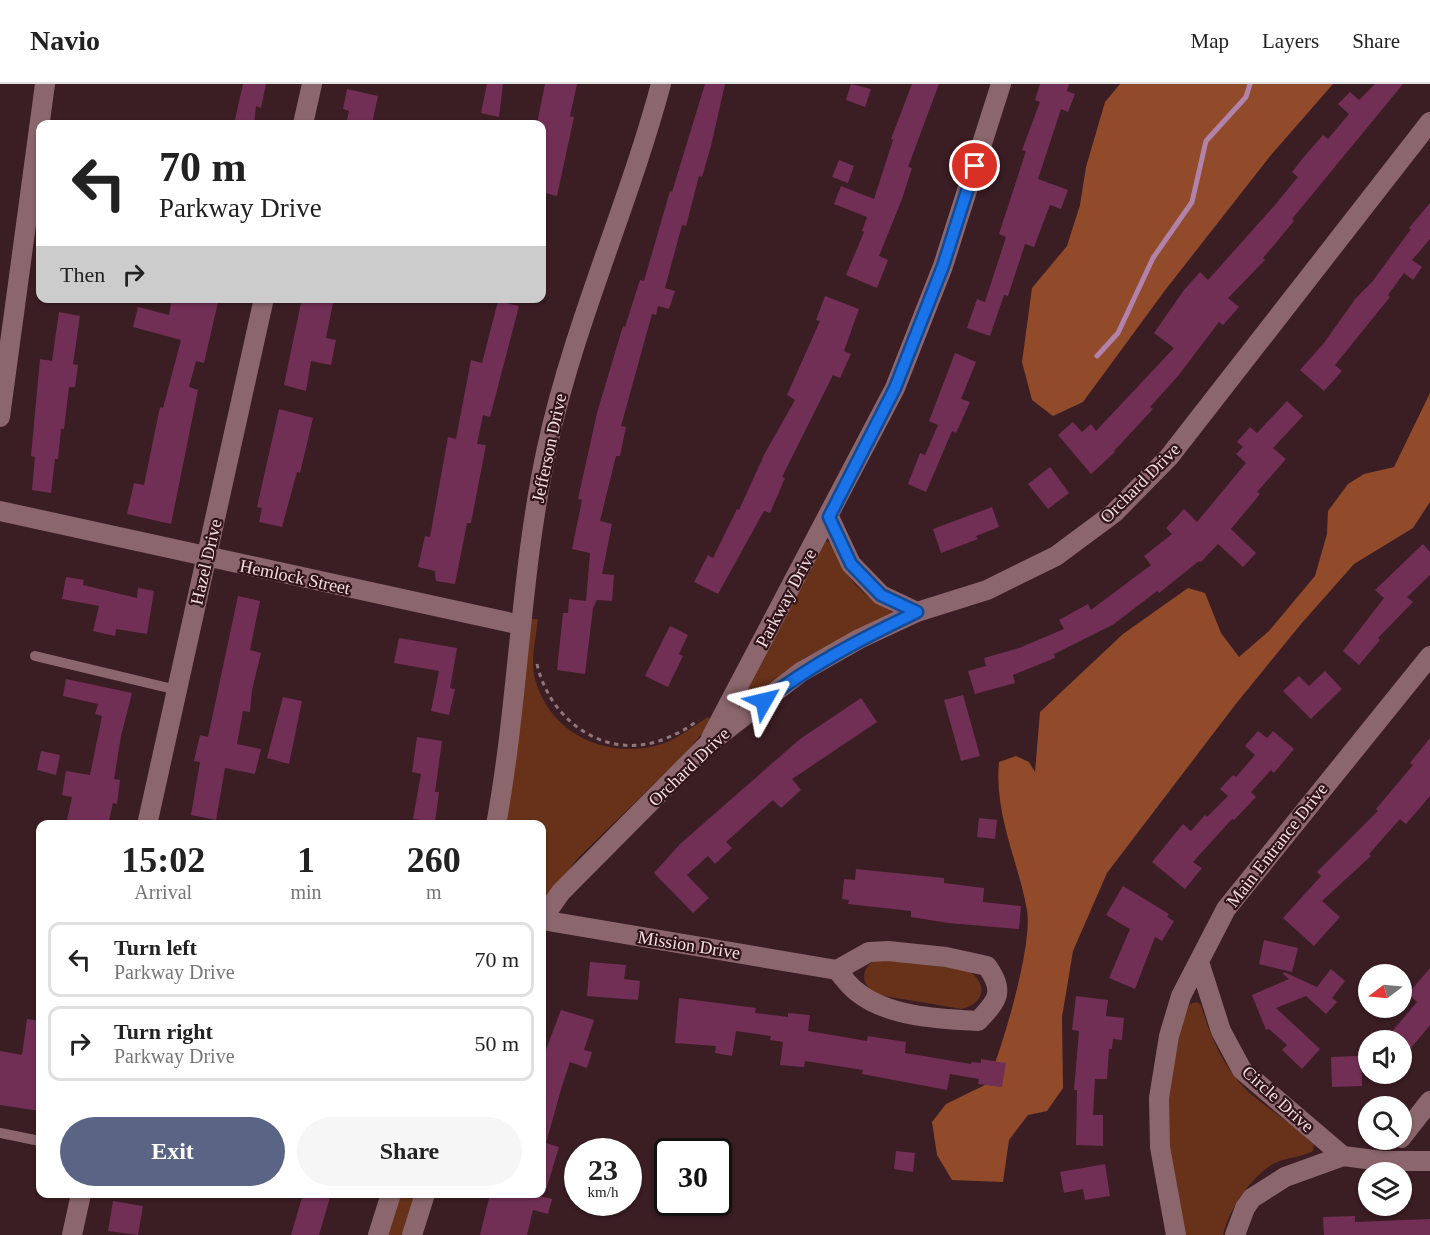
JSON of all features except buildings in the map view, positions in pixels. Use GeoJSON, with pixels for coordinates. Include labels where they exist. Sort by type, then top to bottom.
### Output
{"type":"FeatureCollection","features":[{"type":"Feature","properties":{"kind":"street"},"geometry":{"type":"LineString","coordinates":[[40,120],[45,84]]}},
{"type":"Feature","properties":{"kind":"street"},"geometry":{"type":"LineString","coordinates":[[304,120],[312,84]]}},
{"type":"Feature","properties":{"kind":"street","name":"Jefferson Drive"},"geometry":{"type":"LineString","coordinates":[[497,820],[508,761],[521,625],[536,510],[560,393],[586,308],[651,122],[661,84]]}},
{"type":"Feature","properties":{"kind":"street","name":"Parkway Drive"},"geometry":{"type":"LineString","coordinates":[[713,735],[895,388],[943,266],[1001,84]]}},
{"type":"Feature","properties":{"kind":"street","name":"Orchard Drive"},"geometry":{"type":"LineString","coordinates":[[546,913],[561,892],[713,735],[801,672],[859,639],[917,612],[987,590],[1056,556],[1114,513],[1169,457],[1430,122]]}},
{"type":"Feature","properties":{"kind":"street"},"geometry":{"type":"LineString","coordinates":[[0,417],[36,151]]}},
{"type":"Feature","properties":{"kind":"street","name":"Hazel Drive"},"geometry":{"type":"LineString","coordinates":[[148,820],[263,303]]}},
{"type":"Feature","properties":{"kind":"street","name":"Hemlock Street"},"geometry":{"type":"LineString","coordinates":[[0,511],[521,625]]}},
{"type":"Feature","properties":{"kind":"street","name":"Parkway Drive"},"geometry":{"type":"LineString","coordinates":[[829,517],[851,564],[881,595],[917,612]]}},
{"type":"Feature","properties":{"kind":"street","name":"Main Entrance Drive"},"geometry":{"type":"LineString","coordinates":[[1176,1235],[1160,1147],[1159,1098],[1172,1026],[1181,996],[1200,965],[1226,909],[1430,656]]}},
{"type":"Feature","properties":{"kind":"street","name":"Mission Drive"},"geometry":{"type":"LineString","coordinates":[[546,920],[837,970]]}},
{"type":"Feature","properties":{"kind":"street"},"geometry":{"type":"LineString","coordinates":[[869,952],[946,957],[987,966],[998,981],[996,1002],[978,1021],[946,1019],[883,1008],[855,991],[837,970],[869,952]]}},
{"type":"Feature","properties":{"kind":"street","name":"Circle Drive"},"geometry":{"type":"LineString","coordinates":[[1200,965],[1221,1031],[1242,1070],[1343,1156]]}},
{"type":"Feature","properties":{"kind":"street"},"geometry":{"type":"LineString","coordinates":[[1412,1124],[1430,1101]]}},
{"type":"Feature","properties":{"kind":"street"},"geometry":{"type":"LineString","coordinates":[[1382,1161],[1391,1150]]}},
{"type":"Feature","properties":{"kind":"street"},"geometry":{"type":"LineString","coordinates":[[1235,1235],[1245,1208],[1252,1198],[1285,1177],[1343,1156],[1382,1161],[1430,1161]]}},
{"type":"Feature","properties":{"kind":"street"},"geometry":{"type":"LineString","coordinates":[[72,1235],[80,1198]]}},
{"type":"Feature","properties":{"kind":"street"},"geometry":{"type":"LineString","coordinates":[[378,1235],[390,1198]]}},
{"type":"Feature","properties":{"kind":"street"},"geometry":{"type":"LineString","coordinates":[[412,1235],[424,1198]]}},
{"type":"Feature","properties":{"kind":"lane"},"geometry":{"type":"LineString","coordinates":[[34,656],[177,690]]}},
{"type":"Feature","properties":{"kind":"lane"},"geometry":{"type":"LineString","coordinates":[[0,1133],[36,1141]]}},
{"type":"Feature","properties":{"kind":"path"},"geometry":{"type":"LineString","coordinates":[[536,660],[550,700],[564,718],[598,740],[629,746],[655,743],[693,724],[706,712],[713,735]]}},
{"type":"Feature","properties":{"kind":"shaded area"},"geometry":{"type":"Polygon","coordinates":[[[1120,84],[1333,84],[1271,155],[1166,289],[1083,402],[1053,416],[1032,400],[1022,362],[1032,288],[1067,246],[1080,205],[1086,167],[1105,102],[1120,84]]]}},
{"type":"Feature","properties":{"kind":"shaded area"},"geometry":{"type":"Polygon","coordinates":[[[1430,393],[1430,502],[1413,528],[1354,564],[1301,624],[1235,705],[1107,873],[1073,951],[1062,1017],[1063,1088],[1047,1111],[1028,1115],[1009,1140],[1003,1182],[952,1180],[937,1155],[932,1122],[946,1104],[987,1084],[1015,997],[1028,926],[1023,891],[1003,819],[998,782],[999,762],[1016,756],[1029,762],[1035,772],[1040,712],[1123,634],[1188,588],[1205,593],[1221,633],[1239,657],[1269,631],[1315,576],[1327,534],[1328,511],[1348,484],[1364,474],[1394,467],[1430,393]]]}},
{"type":"Feature","properties":{"kind":"shaded area"},"geometry":{"type":"Polygon","coordinates":[[[826,541],[830,543],[856,585],[872,599],[896,614],[856,630],[803,659],[743,706],[740,704],[826,541]]]}},
{"type":"Feature","properties":{"kind":"shaded area"},"geometry":{"type":"Polygon","coordinates":[[[529,619],[538,619],[533,665],[542,698],[566,727],[581,737],[616,748],[636,749],[669,741],[708,717],[712,721],[686,753],[580,856],[546,898],[546,820],[505,820],[529,619]]]}},
{"type":"Feature","properties":{"kind":"shaded area"},"geometry":{"type":"Polygon","coordinates":[[[882,957],[969,971],[979,982],[981,993],[975,1002],[962,1009],[878,995],[867,985],[864,975],[870,964],[882,957]]]}},
{"type":"Feature","properties":{"kind":"shaded area"},"geometry":{"type":"Polygon","coordinates":[[[1197,1002],[1201,1005],[1220,1054],[1234,1076],[1253,1096],[1292,1125],[1314,1145],[1313,1151],[1273,1164],[1256,1177],[1235,1205],[1223,1235],[1185,1235],[1169,1140],[1169,1089],[1175,1052],[1190,1004],[1197,1002]]]}},
{"type":"Feature","properties":{"kind":"shaded area"},"geometry":{"type":"Polygon","coordinates":[[[399,1198],[416,1198],[403,1235],[386,1235],[399,1198]]]}},
{"type":"Feature","properties":{"kind":"waterway"},"geometry":{"type":"LineString","coordinates":[[1097,356],[1118,333],[1153,258],[1192,202],[1206,141],[1246,97],[1250,84]]}},
{"type":"Feature","properties":{"kind":"route"},"geometry":{"type":"LineString","coordinates":[[764,701],[801,672],[859,639],[917,612],[881,595],[851,564],[829,517],[895,388],[943,266],[975,166]]}}]}
